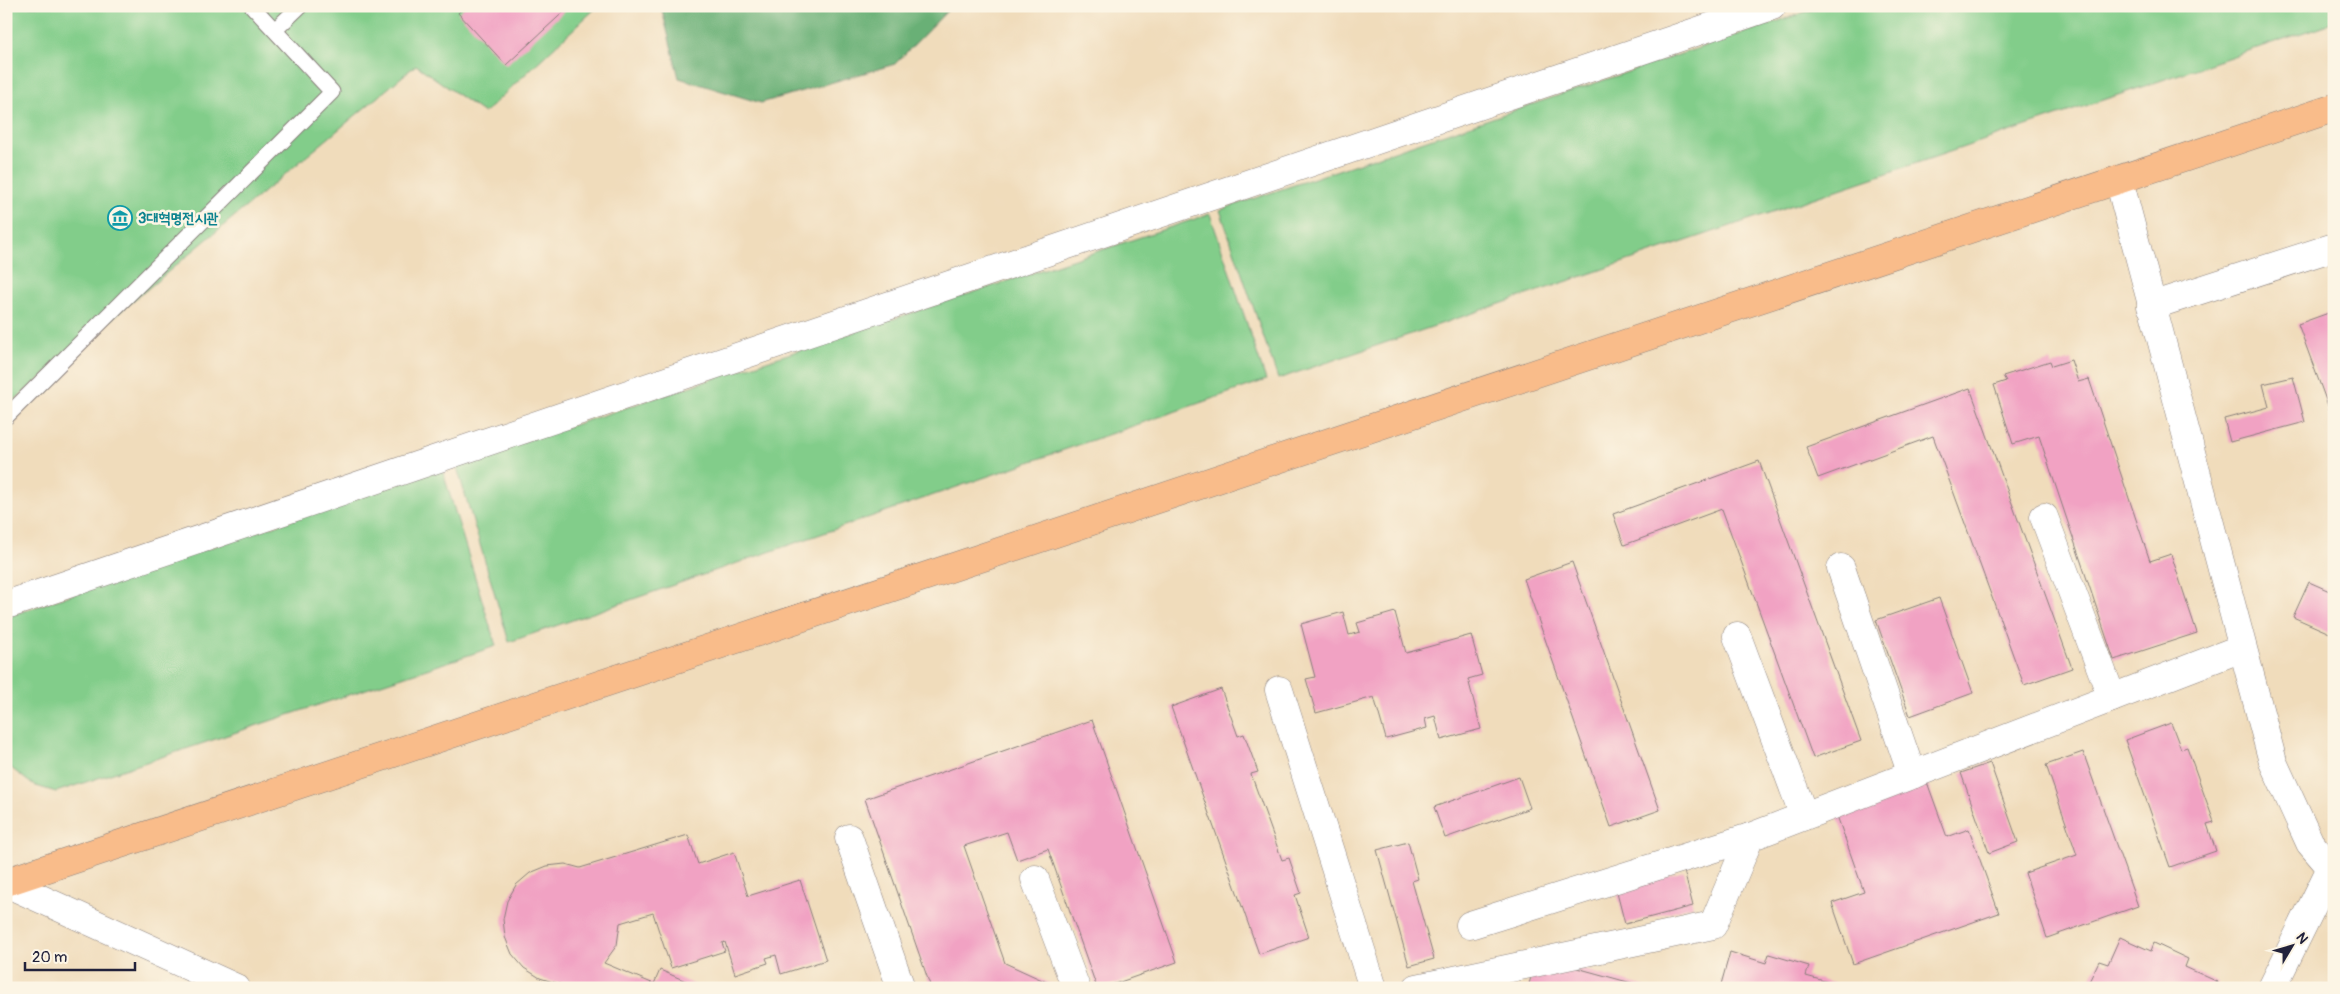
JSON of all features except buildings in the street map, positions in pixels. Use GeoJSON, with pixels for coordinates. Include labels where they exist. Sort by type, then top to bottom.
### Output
{"type":"FeatureCollection","features":[{"type":"Feature","properties":{"kind":"main road"},"geometry":{"type":"LineString","coordinates":[[6,882],[2334,108]]}},
{"type":"Feature","properties":{"kind":"street"},"geometry":{"type":"LineString","coordinates":[[6,605],[1772,6]]}},
{"type":"Feature","properties":{"kind":"street"},"geometry":{"type":"LineString","coordinates":[[2119,180],[2150,306],[2273,762],[2310,843],[2333,869],[2272,988]]}},
{"type":"Feature","properties":{"kind":"street"},"geometry":{"type":"LineString","coordinates":[[2150,306],[2334,247]]}},
{"type":"Feature","properties":{"kind":"street"},"geometry":{"type":"LineString","coordinates":[[2044,517],[2112,698]]}},
{"type":"Feature","properties":{"kind":"street"},"geometry":{"type":"LineString","coordinates":[[1841,568],[1912,775]]}},
{"type":"Feature","properties":{"kind":"street"},"geometry":{"type":"LineString","coordinates":[[1737,636],[1804,816]]}},
{"type":"Feature","properties":{"kind":"street"},"geometry":{"type":"LineString","coordinates":[[1470,925],[1750,837],[2242,648]]}},
{"type":"Feature","properties":{"kind":"street"},"geometry":{"type":"LineString","coordinates":[[1279,690],[1372,988]]}},
{"type":"Feature","properties":{"kind":"street"},"geometry":{"type":"LineString","coordinates":[[1417,988],[1713,925],[1750,837]]}},
{"type":"Feature","properties":{"kind":"street"},"geometry":{"type":"LineString","coordinates":[[850,838],[901,988]]}},
{"type":"Feature","properties":{"kind":"street"},"geometry":{"type":"LineString","coordinates":[[1035,879],[1076,988]]}},
{"type":"Feature","properties":{"kind":"street"},"geometry":{"type":"LineString","coordinates":[[6,882],[236,988]]}},
{"type":"Feature","properties":{"kind":"lane"},"geometry":{"type":"LineString","coordinates":[[6,417],[332,92],[252,6]]}},
{"type":"Feature","properties":{"kind":"lane"},"geometry":{"type":"LineString","coordinates":[[275,30],[300,6]]}},
{"type":"Feature","properties":{"kind":"green space","name":"3대혁명전시관"},"geometry":{"type":"Polygon","coordinates":[[[6,6],[598,6],[484,113],[416,65],[6,407],[6,6]]]}},
{"type":"Feature","properties":{"kind":"green space"},"geometry":{"type":"Polygon","coordinates":[[[661,6],[952,6],[895,64],[761,103],[679,78],[661,6]]]}},
{"type":"Feature","properties":{"kind":"green space"},"geometry":{"type":"Polygon","coordinates":[[[1823,6],[2334,6],[2334,22],[1278,379],[1220,210],[1823,6]]]}},
{"type":"Feature","properties":{"kind":"green space"},"geometry":{"type":"Polygon","coordinates":[[[1210,214],[1266,380],[509,642],[456,464],[1210,214]]]}},
{"type":"Feature","properties":{"kind":"green space"},"geometry":{"type":"Polygon","coordinates":[[[442,469],[496,646],[56,792],[33,785],[6,764],[6,617],[442,469]]]}},
{"type":"Feature","properties":{"kind":"place","name":"3대혁명전시관"},"geometry":{"type":"Point","coordinates":[120,218]}}]}
